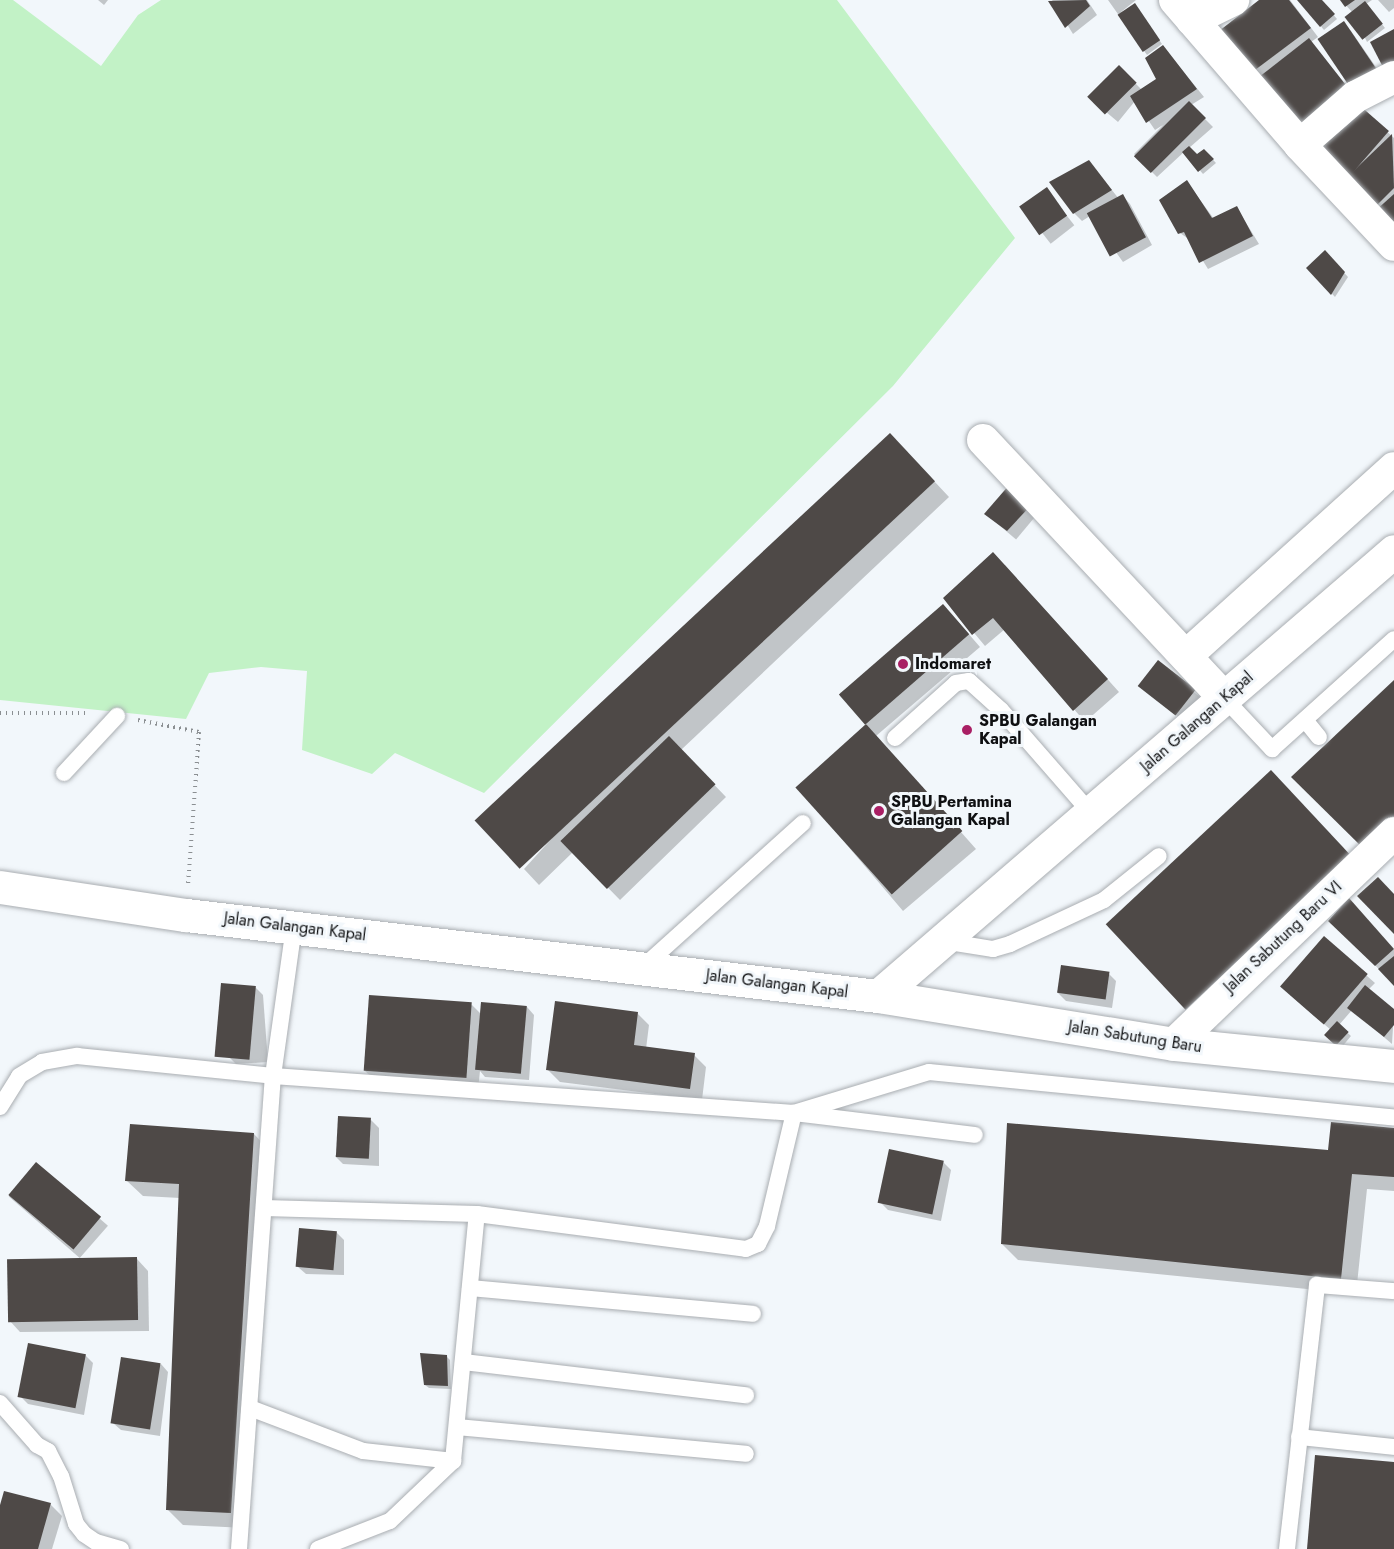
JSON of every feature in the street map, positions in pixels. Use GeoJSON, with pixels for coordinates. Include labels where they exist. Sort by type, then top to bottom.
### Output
{"type":"FeatureCollection","features":[{"type":"Feature","properties":{"kind":"main road","name":"Jalan Galangan Kapal"},"geometry":{"type":"LineString","coordinates":[[0,887],[186,915],[878,996],[1394,551]]}},
{"type":"Feature","properties":{"kind":"main road","name":"Jalan Sabutung Baru"},"geometry":{"type":"LineString","coordinates":[[878,996],[1174,1044],[1391,1063]]}},
{"type":"Feature","properties":{"kind":"street"},"geometry":{"type":"LineString","coordinates":[[1233,0],[1184,10],[1300,145],[1394,245]]}},
{"type":"Feature","properties":{"kind":"street"},"geometry":{"type":"LineString","coordinates":[[1300,145],[1356,97],[1394,77]]}},
{"type":"Feature","properties":{"kind":"street"},"geometry":{"type":"LineString","coordinates":[[983,440],[1225,699]]}},
{"type":"Feature","properties":{"kind":"street"},"geometry":{"type":"LineString","coordinates":[[1186,656],[1394,468]]}},
{"type":"Feature","properties":{"kind":"street","name":"Jalan Sabutung Baru VI"},"geometry":{"type":"LineString","coordinates":[[1174,1044],[1394,833]]}},
{"type":"Feature","properties":{"kind":"lane"},"geometry":{"type":"LineString","coordinates":[[1225,699],[1272,749],[1394,639]]}},
{"type":"Feature","properties":{"kind":"lane"},"geometry":{"type":"LineString","coordinates":[[895,738],[956,683],[969,681],[1001,710],[1091,813]]}},
{"type":"Feature","properties":{"kind":"lane"},"geometry":{"type":"LineString","coordinates":[[64,773],[117,716]]}},
{"type":"Feature","properties":{"kind":"lane"},"geometry":{"type":"LineString","coordinates":[[1305,720],[1319,737]]}},
{"type":"Feature","properties":{"kind":"lane"},"geometry":{"type":"LineString","coordinates":[[642,968],[803,823]]}},
{"type":"Feature","properties":{"kind":"lane"},"geometry":{"type":"LineString","coordinates":[[942,941],[993,949],[1010,944],[1104,900],[1159,856]]}},
{"type":"Feature","properties":{"kind":"lane"},"geometry":{"type":"LineString","coordinates":[[240,1549],[273,1076],[294,927]]}},
{"type":"Feature","properties":{"kind":"lane"},"geometry":{"type":"LineString","coordinates":[[0,1107],[18,1076],[42,1062],[77,1056],[273,1076],[794,1113],[975,1135]]}},
{"type":"Feature","properties":{"kind":"lane"},"geometry":{"type":"LineString","coordinates":[[794,1113],[928,1072],[1394,1118]]}},
{"type":"Feature","properties":{"kind":"lane"},"geometry":{"type":"LineString","coordinates":[[264,1208],[477,1214],[746,1249],[758,1244],[767,1226],[794,1113]]}},
{"type":"Feature","properties":{"kind":"lane"},"geometry":{"type":"LineString","coordinates":[[318,1549],[390,1521],[453,1461],[477,1214]]}},
{"type":"Feature","properties":{"kind":"lane"},"geometry":{"type":"LineString","coordinates":[[1287,1549],[1317,1285],[1394,1291]]}},
{"type":"Feature","properties":{"kind":"lane"},"geometry":{"type":"LineString","coordinates":[[470,1288],[753,1314]]}},
{"type":"Feature","properties":{"kind":"lane"},"geometry":{"type":"LineString","coordinates":[[463,1362],[746,1395]]}},
{"type":"Feature","properties":{"kind":"lane"},"geometry":{"type":"LineString","coordinates":[[0,1402],[37,1445],[48,1451],[62,1476],[76,1524],[84,1534],[121,1549]]}},
{"type":"Feature","properties":{"kind":"lane"},"geometry":{"type":"LineString","coordinates":[[250,1408],[363,1451],[453,1461]]}},
{"type":"Feature","properties":{"kind":"lane"},"geometry":{"type":"LineString","coordinates":[[457,1427],[746,1454]]}},
{"type":"Feature","properties":{"kind":"lane"},"geometry":{"type":"LineString","coordinates":[[1299,1437],[1394,1447]]}},
{"type":"Feature","properties":{"kind":"path"},"geometry":{"type":"LineString","coordinates":[[0,713],[79,712],[117,716],[199,732],[186,915]]}},
{"type":"Feature","properties":{"kind":"green space"},"geometry":{"type":"Polygon","coordinates":[[[0,0],[13,0],[101,66],[138,15],[161,0],[837,0],[1015,238],[893,386],[484,793],[395,753],[372,774],[302,750],[307,671],[261,667],[209,673],[186,719],[0,700],[0,0]]]}},
{"type":"Feature","properties":{"kind":"building"},"geometry":{"type":"Polygon","coordinates":[[[1086,0],[1090,6],[1065,28],[1048,1],[1086,0]]]}},
{"type":"Feature","properties":{"kind":"building"},"geometry":{"type":"Polygon","coordinates":[[[1259,0],[1289,0],[1311,28],[1251,73],[1219,31],[1259,0]]]}},
{"type":"Feature","properties":{"kind":"building"},"geometry":{"type":"Polygon","coordinates":[[[1297,0],[1322,0],[1335,14],[1320,27],[1297,0]]]}},
{"type":"Feature","properties":{"kind":"building"},"geometry":{"type":"Polygon","coordinates":[[[1340,0],[1355,0],[1345,7],[1340,0]]]}},
{"type":"Feature","properties":{"kind":"building"},"geometry":{"type":"Polygon","coordinates":[[[1365,1],[1383,24],[1362,40],[1345,17],[1365,1]]]}},
{"type":"Feature","properties":{"kind":"building"},"geometry":{"type":"Polygon","coordinates":[[[1135,3],[1160,40],[1143,52],[1118,15],[1135,3]]]}},
{"type":"Feature","properties":{"kind":"building"},"geometry":{"type":"Polygon","coordinates":[[[1344,21],[1378,71],[1351,89],[1317,39],[1344,21]]]}},
{"type":"Feature","properties":{"kind":"building"},"geometry":{"type":"Polygon","coordinates":[[[1394,29],[1394,69],[1386,73],[1370,42],[1394,29]]]}},
{"type":"Feature","properties":{"kind":"building"},"geometry":{"type":"Polygon","coordinates":[[[1309,38],[1354,96],[1300,137],[1255,80],[1309,38]]]}},
{"type":"Feature","properties":{"kind":"building"},"geometry":{"type":"Polygon","coordinates":[[[1163,45],[1197,89],[1146,123],[1130,96],[1156,79],[1145,58],[1163,45]]]}},
{"type":"Feature","properties":{"kind":"building"},"geometry":{"type":"Polygon","coordinates":[[[1119,65],[1137,83],[1105,114],[1087,97],[1119,65]]]}},
{"type":"Feature","properties":{"kind":"building"},"geometry":{"type":"Polygon","coordinates":[[[1189,101],[1206,118],[1151,173],[1134,156],[1189,101]]]}},
{"type":"Feature","properties":{"kind":"building"},"geometry":{"type":"Polygon","coordinates":[[[1358,104],[1389,131],[1347,179],[1316,152],[1358,104]]]}},
{"type":"Feature","properties":{"kind":"building"},"geometry":{"type":"Polygon","coordinates":[[[1392,134],[1394,188],[1372,210],[1343,181],[1392,134]]]}},
{"type":"Feature","properties":{"kind":"building"},"geometry":{"type":"Polygon","coordinates":[[[1189,146],[1197,154],[1204,149],[1214,159],[1198,172],[1182,152],[1189,146]]]}},
{"type":"Feature","properties":{"kind":"building"},"geometry":{"type":"Polygon","coordinates":[[[1089,160],[1112,190],[1073,214],[1049,182],[1089,160]]]}},
{"type":"Feature","properties":{"kind":"building"},"geometry":{"type":"Polygon","coordinates":[[[1187,180],[1212,218],[1237,206],[1253,236],[1199,263],[1184,232],[1178,234],[1159,200],[1187,180]]]}},
{"type":"Feature","properties":{"kind":"building"},"geometry":{"type":"Polygon","coordinates":[[[1047,187],[1067,216],[1039,235],[1019,207],[1047,187]]]}},
{"type":"Feature","properties":{"kind":"building"},"geometry":{"type":"Polygon","coordinates":[[[1123,194],[1146,237],[1110,257],[1087,213],[1123,194]]]}},
{"type":"Feature","properties":{"kind":"building"},"geometry":{"type":"Polygon","coordinates":[[[1394,194],[1394,234],[1374,212],[1394,194]]]}},
{"type":"Feature","properties":{"kind":"building"},"geometry":{"type":"Polygon","coordinates":[[[1325,250],[1345,272],[1331,295],[1306,268],[1325,250]]]}},
{"type":"Feature","properties":{"kind":"building"},"geometry":{"type":"Polygon","coordinates":[[[890,433],[935,481],[520,869],[475,820],[890,433]]]}},
{"type":"Feature","properties":{"kind":"building"},"geometry":{"type":"Polygon","coordinates":[[[1010,484],[1034,502],[1007,531],[984,514],[1010,484]]]}},
{"type":"Feature","properties":{"kind":"building"},"geometry":{"type":"Polygon","coordinates":[[[993,552],[1108,679],[1073,711],[993,618],[972,635],[943,598],[993,552]]]}},
{"type":"Feature","properties":{"kind":"building","name":"Indomaret"},"geometry":{"type":"Polygon","coordinates":[[[943,604],[969,634],[865,725],[839,695],[943,604]]]}},
{"type":"Feature","properties":{"kind":"building"},"geometry":{"type":"Polygon","coordinates":[[[1158,660],[1196,690],[1176,716],[1138,686],[1158,660]]]}},
{"type":"Feature","properties":{"kind":"building"},"geometry":{"type":"Polygon","coordinates":[[[1394,680],[1394,825],[1366,851],[1291,777],[1394,680]]]}},
{"type":"Feature","properties":{"kind":"building","name":"SPBU Pertamina Galangan Kapal"},"geometry":{"type":"Polygon","coordinates":[[[866,724],[962,831],[892,895],[795,788],[866,724]]]}},
{"type":"Feature","properties":{"kind":"building"},"geometry":{"type":"Polygon","coordinates":[[[669,736],[716,784],[607,889],[560,841],[669,736]]]}},
{"type":"Feature","properties":{"kind":"building"},"geometry":{"type":"Polygon","coordinates":[[[1271,770],[1351,856],[1186,1010],[1106,924],[1271,770]]]}},
{"type":"Feature","properties":{"kind":"building"},"geometry":{"type":"Polygon","coordinates":[[[1378,877],[1394,894],[1394,934],[1357,896],[1378,877]]]}},
{"type":"Feature","properties":{"kind":"building"},"geometry":{"type":"Polygon","coordinates":[[[1349,898],[1394,949],[1375,966],[1328,921],[1349,898]]]}},
{"type":"Feature","properties":{"kind":"building"},"geometry":{"type":"Polygon","coordinates":[[[1324,936],[1368,974],[1324,1025],[1280,987],[1324,936]]]}},
{"type":"Feature","properties":{"kind":"building"},"geometry":{"type":"Polygon","coordinates":[[[1394,956],[1394,986],[1378,969],[1394,956]]]}},
{"type":"Feature","properties":{"kind":"building"},"geometry":{"type":"Polygon","coordinates":[[[1061,965],[1110,972],[1106,1000],[1057,993],[1061,965]]]}},
{"type":"Feature","properties":{"kind":"building"},"geometry":{"type":"Polygon","coordinates":[[[221,983],[256,986],[249,1060],[215,1057],[221,983]]]}},
{"type":"Feature","properties":{"kind":"building"},"geometry":{"type":"Polygon","coordinates":[[[1365,985],[1394,1009],[1394,1025],[1384,1037],[1347,1008],[1365,985]]]}},
{"type":"Feature","properties":{"kind":"building"},"geometry":{"type":"Polygon","coordinates":[[[369,995],[472,1002],[466,1078],[364,1071],[369,995]]]}},
{"type":"Feature","properties":{"kind":"building"},"geometry":{"type":"Polygon","coordinates":[[[555,1001],[638,1012],[634,1045],[695,1053],[690,1089],[546,1070],[555,1001]]]}},
{"type":"Feature","properties":{"kind":"building"},"geometry":{"type":"Polygon","coordinates":[[[481,1002],[527,1006],[521,1074],[475,1070],[481,1002]]]}},
{"type":"Feature","properties":{"kind":"building"},"geometry":{"type":"Polygon","coordinates":[[[1337,1021],[1349,1032],[1336,1046],[1324,1035],[1337,1021]]]}},
{"type":"Feature","properties":{"kind":"building"},"geometry":{"type":"Polygon","coordinates":[[[338,1116],[371,1118],[369,1159],[336,1157],[338,1116]]]}},
{"type":"Feature","properties":{"kind":"building"},"geometry":{"type":"Polygon","coordinates":[[[1331,1122],[1394,1128],[1394,1177],[1352,1174],[1341,1279],[1001,1244],[1007,1123],[1328,1150],[1331,1122]]]}},
{"type":"Feature","properties":{"kind":"building"},"geometry":{"type":"Polygon","coordinates":[[[130,1124],[254,1133],[231,1513],[166,1510],[179,1184],[125,1181],[130,1124]]]}},
{"type":"Feature","properties":{"kind":"building"},"geometry":{"type":"Polygon","coordinates":[[[889,1149],[944,1161],[932,1214],[878,1203],[889,1149]]]}},
{"type":"Feature","properties":{"kind":"building"},"geometry":{"type":"Polygon","coordinates":[[[36,1162],[101,1217],[73,1250],[8,1195],[36,1162]]]}},
{"type":"Feature","properties":{"kind":"building"},"geometry":{"type":"Polygon","coordinates":[[[299,1228],[337,1231],[333,1270],[296,1267],[299,1228]]]}},
{"type":"Feature","properties":{"kind":"building"},"geometry":{"type":"Polygon","coordinates":[[[137,1257],[138,1320],[8,1322],[7,1259],[137,1257]]]}},
{"type":"Feature","properties":{"kind":"building"},"geometry":{"type":"Polygon","coordinates":[[[28,1343],[86,1354],[75,1408],[18,1397],[28,1343]]]}},
{"type":"Feature","properties":{"kind":"building"},"geometry":{"type":"Polygon","coordinates":[[[420,1353],[447,1355],[448,1386],[424,1385],[420,1353]]]}},
{"type":"Feature","properties":{"kind":"building"},"geometry":{"type":"Polygon","coordinates":[[[121,1357],[161,1363],[150,1429],[111,1423],[121,1357]]]}},
{"type":"Feature","properties":{"kind":"building"},"geometry":{"type":"Polygon","coordinates":[[[1315,1455],[1394,1462],[1394,1549],[1307,1549],[1315,1455]]]}},
{"type":"Feature","properties":{"kind":"building"},"geometry":{"type":"Polygon","coordinates":[[[4,1491],[51,1503],[38,1549],[0,1549],[0,1505],[4,1491]]]}},
{"type":"Feature","properties":{"kind":"place","name":"Indomaret"},"geometry":{"type":"Point","coordinates":[903,664]}},
{"type":"Feature","properties":{"kind":"place","name":"SPBU Galangan Kapal"},"geometry":{"type":"Point","coordinates":[967,730]}},
{"type":"Feature","properties":{"kind":"place","name":"SPBU Pertamina Galangan Kapal"},"geometry":{"type":"Point","coordinates":[879,811]}}]}
